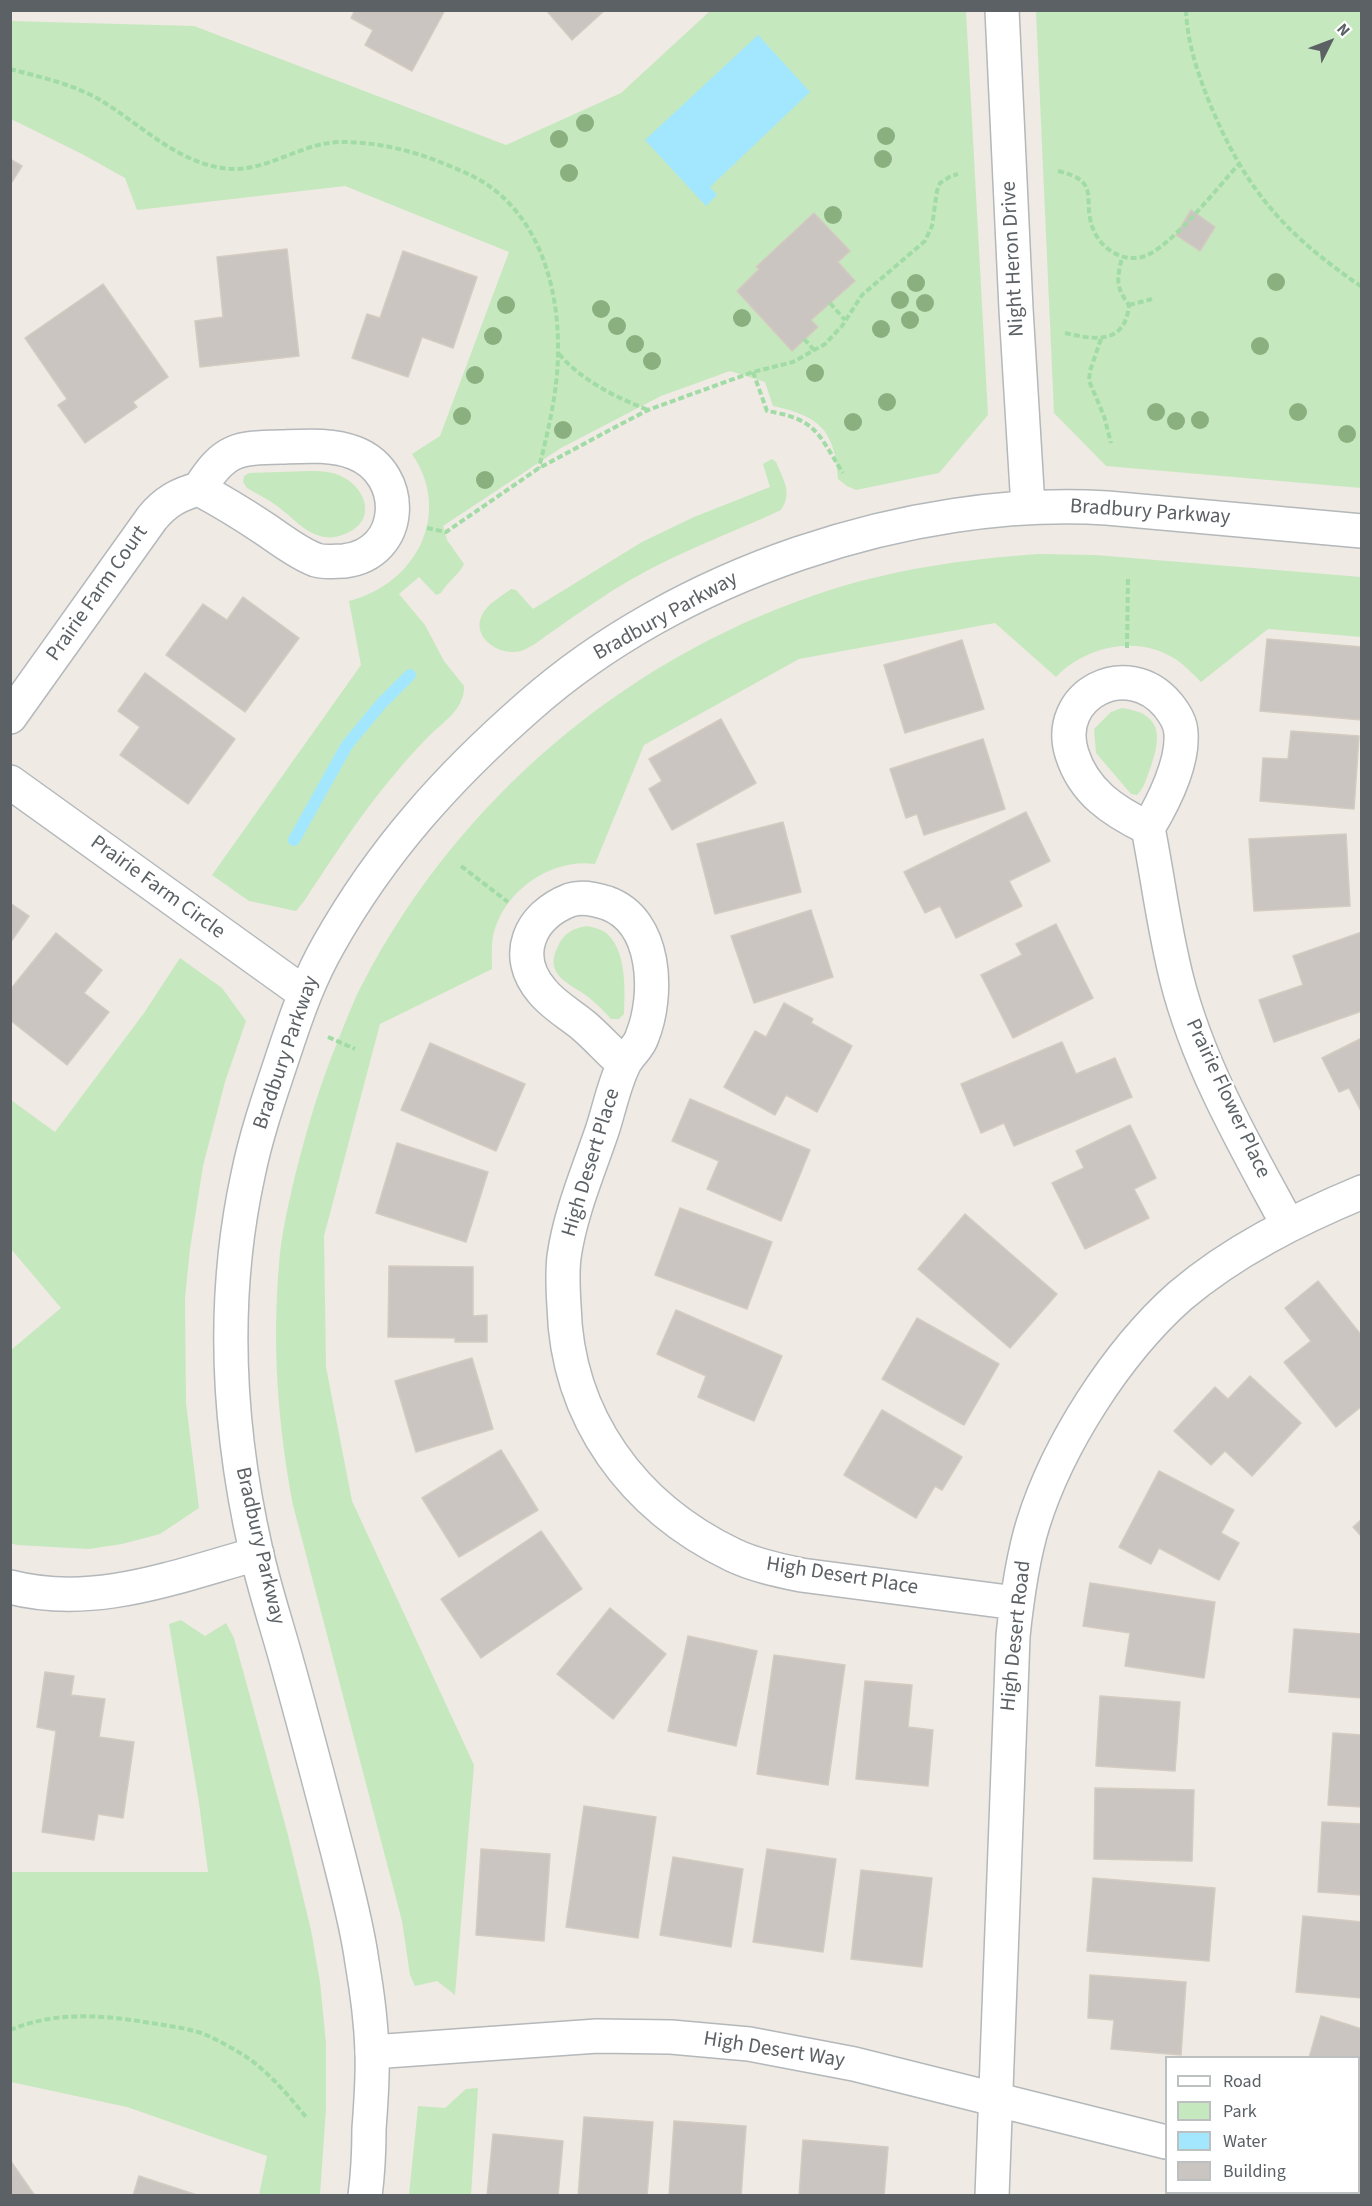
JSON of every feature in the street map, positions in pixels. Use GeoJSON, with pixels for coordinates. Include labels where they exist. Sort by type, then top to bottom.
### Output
{"type":"FeatureCollection","features":[{"type":"Feature","properties":{"kind":"street","name":"Night Heron Drive"},"geometry":{"type":"LineString","coordinates":[[1002,10],[1016,321],[1028,507]]}},
{"type":"Feature","properties":{"kind":"street"},"geometry":{"type":"LineString","coordinates":[[334,447],[368,460],[389,486],[393,505],[387,533],[380,544],[367,554],[351,560],[319,561],[303,554],[236,510],[199,489],[211,470],[231,453],[245,448],[334,447]]}},
{"type":"Feature","properties":{"kind":"street","name":"Prairie Farm Court"},"geometry":{"type":"LineString","coordinates":[[10,717],[152,518],[163,505],[182,493],[199,489]]}},
{"type":"Feature","properties":{"kind":"street","name":"Bradbury Parkway"},"geometry":{"type":"LineString","coordinates":[[365,2196],[372,2052],[362,1959],[312,1753],[257,1554],[242,1479],[232,1395],[231,1316],[247,1178],[274,1081],[304,993],[348,912],[400,838],[430,801],[487,742],[550,687],[643,625],[702,594],[787,557],[830,542],[913,523],[1028,507],[1107,508],[1362,531]]}},
{"type":"Feature","properties":{"kind":"street","name":"Prairie Farm Circle"},"geometry":{"type":"LineString","coordinates":[[10,782],[304,993]]}},
{"type":"Feature","properties":{"kind":"street","name":"Prairie Flower Place"},"geometry":{"type":"LineString","coordinates":[[1148,828],[1170,951],[1188,1018],[1231,1118],[1288,1225]]}},
{"type":"Feature","properties":{"kind":"street","name":"High Desert Place"},"geometry":{"type":"LineString","coordinates":[[624,1064],[543,992],[532,975],[526,955],[534,926],[551,910],[572,899],[593,898],[615,906],[629,916],[645,939],[652,988],[642,1038],[624,1064],[572,1222],[564,1258],[564,1321],[569,1356],[578,1391],[591,1422],[610,1452],[634,1483],[662,1508],[695,1533],[734,1555],[770,1568],[801,1575],[1016,1603]]}},
{"type":"Feature","properties":{"kind":"street","name":"High Desert Road"},"geometry":{"type":"LineString","coordinates":[[992,2196],[1010,1680],[1016,1603],[1023,1560],[1045,1490],[1078,1424],[1124,1358],[1180,1297],[1210,1274],[1288,1225],[1362,1192]]}},
{"type":"Feature","properties":{"kind":"street"},"geometry":{"type":"LineString","coordinates":[[10,1587],[55,1594],[122,1591],[257,1554]]}},
{"type":"Feature","properties":{"kind":"street","name":"High Desert Way"},"geometry":{"type":"LineString","coordinates":[[372,2052],[597,2036],[671,2037],[749,2044],[822,2058],[1165,2142]]}},
{"type":"Feature","properties":{"kind":"path"},"geometry":{"type":"LineString","coordinates":[[1186,10],[1191,49],[1202,83],[1238,165],[1286,228],[1331,266],[1362,287]]}},
{"type":"Feature","properties":{"kind":"path"},"geometry":{"type":"LineString","coordinates":[[10,69],[85,92],[111,106],[176,153],[206,165],[240,169],[266,164],[317,145],[363,142],[410,151],[478,178],[496,191],[512,206],[534,237],[548,276],[556,315],[558,353],[550,416],[539,468]]}},
{"type":"Feature","properties":{"kind":"path"},"geometry":{"type":"LineString","coordinates":[[1058,171],[1073,175],[1087,187],[1090,219],[1094,232],[1109,251],[1122,257],[1143,257],[1171,237],[1208,200],[1238,165]]}},
{"type":"Feature","properties":{"kind":"path"},"geometry":{"type":"LineString","coordinates":[[422,526],[446,532],[539,468],[648,410],[753,372],[793,362],[815,351],[834,335],[862,295],[925,241],[932,226],[940,183],[958,174]]}},
{"type":"Feature","properties":{"kind":"path"},"geometry":{"type":"LineString","coordinates":[[1065,333],[1101,339],[1114,334],[1123,326],[1128,316],[1129,305],[1118,290],[1118,275],[1122,257]]}},
{"type":"Feature","properties":{"kind":"path"},"geometry":{"type":"LineString","coordinates":[[1129,305],[1152,299]]}},
{"type":"Feature","properties":{"kind":"path"},"geometry":{"type":"LineString","coordinates":[[830,303],[845,320]]}},
{"type":"Feature","properties":{"kind":"path"},"geometry":{"type":"LineString","coordinates":[[804,339],[815,351]]}},
{"type":"Feature","properties":{"kind":"path"},"geometry":{"type":"LineString","coordinates":[[1101,339],[1089,381],[1104,416],[1111,443]]}},
{"type":"Feature","properties":{"kind":"path"},"geometry":{"type":"LineString","coordinates":[[558,353],[572,369],[620,398],[648,410]]}},
{"type":"Feature","properties":{"kind":"path"},"geometry":{"type":"LineString","coordinates":[[753,372],[767,411],[794,416],[814,428],[843,473]]}},
{"type":"Feature","properties":{"kind":"path"},"geometry":{"type":"LineString","coordinates":[[1126,651],[1128,577]]}},
{"type":"Feature","properties":{"kind":"path"},"geometry":{"type":"LineString","coordinates":[[461,866],[512,905]]}},
{"type":"Feature","properties":{"kind":"path"},"geometry":{"type":"LineString","coordinates":[[10,2030],[47,2020],[90,2015],[181,2027],[204,2034],[247,2057],[286,2092],[306,2117]]}},
{"type":"Feature","properties":{"kind":"green space"},"geometry":{"type":"Polygon","coordinates":[[[710,11],[966,11],[988,415],[939,473],[856,490],[838,479],[833,449],[829,437],[822,428],[803,415],[773,406],[765,382],[730,371],[661,396],[561,448],[443,526],[447,540],[464,564],[441,593],[436,595],[419,577],[399,594],[425,625],[444,661],[464,686],[461,702],[457,708],[410,756],[378,795],[296,911],[249,901],[212,875],[361,665],[349,601],[373,592],[393,579],[409,563],[421,544],[428,522],[429,500],[424,477],[412,454],[440,436],[509,252],[345,186],[137,210],[125,178],[11,119],[10,21],[194,26],[506,145],[621,93],[710,11]]]}},
{"type":"Feature","properties":{"kind":"green space"},"geometry":{"type":"Polygon","coordinates":[[[1036,11],[1361,11],[1361,488],[1106,466],[1054,413],[1036,11]]]}},
{"type":"Feature","properties":{"kind":"green space"},"geometry":{"type":"Polygon","coordinates":[[[772,459],[776,462],[786,486],[785,504],[781,510],[650,569],[521,651],[504,651],[496,648],[483,637],[480,622],[483,613],[511,589],[516,590],[533,609],[642,542],[694,517],[770,487],[763,464],[772,459]]]}},
{"type":"Feature","properties":{"kind":"green space"},"geometry":{"type":"Polygon","coordinates":[[[329,472],[344,477],[360,493],[365,512],[362,521],[354,529],[334,537],[315,534],[274,504],[247,488],[243,482],[244,476],[249,473],[329,472]]]}},
{"type":"Feature","properties":{"kind":"green space"},"geometry":{"type":"Polygon","coordinates":[[[1039,554],[1095,555],[1361,577],[1361,637],[1268,629],[1201,682],[1173,657],[1139,646],[1109,648],[1094,652],[1067,667],[1056,677],[995,623],[799,659],[644,745],[595,864],[562,866],[531,881],[507,905],[498,920],[492,940],[492,969],[380,1024],[324,1236],[326,1367],[352,1501],[474,1765],[455,1995],[437,1981],[415,1986],[410,1975],[402,1921],[293,1505],[280,1416],[276,1356],[277,1295],[285,1220],[314,1106],[354,1002],[403,915],[447,854],[498,797],[553,745],[613,698],[676,658],[744,623],[815,595],[898,572],[982,559],[1039,554]]]}},
{"type":"Feature","properties":{"kind":"green space"},"geometry":{"type":"Polygon","coordinates":[[[1122,708],[1145,715],[1151,720],[1157,735],[1155,755],[1144,785],[1137,795],[1131,794],[1096,753],[1094,729],[1111,712],[1122,708]]]}},
{"type":"Feature","properties":{"kind":"green space"},"geometry":{"type":"Polygon","coordinates":[[[587,926],[605,932],[612,939],[621,959],[625,993],[624,1014],[619,1019],[611,1019],[594,1001],[566,982],[556,971],[554,956],[560,941],[577,928],[587,926]]]}},
{"type":"Feature","properties":{"kind":"green space"},"geometry":{"type":"Polygon","coordinates":[[[180,958],[222,988],[246,1021],[225,1082],[203,1166],[185,1298],[186,1403],[199,1508],[160,1534],[122,1544],[89,1549],[17,1545],[10,1543],[11,1350],[61,1308],[11,1249],[11,1100],[55,1132],[144,1013],[180,958]]]}},
{"type":"Feature","properties":{"kind":"green space"},"geometry":{"type":"Polygon","coordinates":[[[181,1620],[205,1636],[226,1623],[234,1638],[288,1835],[311,1930],[320,1982],[326,2044],[326,2108],[320,2195],[259,2195],[267,2156],[127,2107],[11,2082],[11,1872],[208,1872],[199,1803],[169,1624],[181,1620]]]}},
{"type":"Feature","properties":{"kind":"green space"},"geometry":{"type":"Polygon","coordinates":[[[478,2088],[471,2195],[409,2195],[418,2106],[445,2108],[466,2089],[478,2088]]]}},
{"type":"Feature","properties":{"kind":"water"},"geometry":{"type":"Polygon","coordinates":[[[758,35],[810,92],[710,187],[717,195],[706,206],[645,140],[758,35]]]}},
{"type":"Feature","properties":{"kind":"building"},"geometry":{"type":"Polygon","coordinates":[[[355,10],[445,10],[412,71],[365,45],[373,30],[351,18],[355,10]]]}},
{"type":"Feature","properties":{"kind":"building"},"geometry":{"type":"Polygon","coordinates":[[[546,10],[605,10],[572,40],[546,10]]]}},
{"type":"Feature","properties":{"kind":"building"},"geometry":{"type":"Polygon","coordinates":[[[10,159],[22,166],[10,185],[10,159]]]}},
{"type":"Feature","properties":{"kind":"building"},"geometry":{"type":"Polygon","coordinates":[[[1191,210],[1215,227],[1200,251],[1176,235],[1191,210]]]}},
{"type":"Feature","properties":{"kind":"building"},"geometry":{"type":"Polygon","coordinates":[[[814,213],[850,251],[838,262],[855,281],[811,320],[818,327],[792,351],[737,291],[759,269],[756,267],[814,213]]]}},
{"type":"Feature","properties":{"kind":"building"},"geometry":{"type":"Polygon","coordinates":[[[287,249],[299,356],[200,367],[195,321],[223,317],[217,257],[287,249]]]}},
{"type":"Feature","properties":{"kind":"building"},"geometry":{"type":"Polygon","coordinates":[[[403,251],[477,277],[453,348],[422,337],[408,377],[352,358],[367,314],[380,318],[403,251]]]}},
{"type":"Feature","properties":{"kind":"building"},"geometry":{"type":"Polygon","coordinates":[[[103,284],[168,377],[133,402],[137,407],[85,443],[58,405],[67,399],[25,338],[103,284]]]}},
{"type":"Feature","properties":{"kind":"building"},"geometry":{"type":"Polygon","coordinates":[[[243,597],[299,638],[245,712],[166,655],[203,604],[227,620],[243,597]]]}},
{"type":"Feature","properties":{"kind":"building"},"geometry":{"type":"Polygon","coordinates":[[[1267,639],[1362,647],[1362,720],[1260,711],[1267,639]]]}},
{"type":"Feature","properties":{"kind":"building"},"geometry":{"type":"Polygon","coordinates":[[[962,640],[984,709],[905,733],[884,665],[962,640]]]}},
{"type":"Feature","properties":{"kind":"building"},"geometry":{"type":"Polygon","coordinates":[[[145,673],[235,739],[188,804],[120,755],[140,727],[118,711],[145,673]]]}},
{"type":"Feature","properties":{"kind":"building"},"geometry":{"type":"Polygon","coordinates":[[[721,719],[756,783],[672,830],[649,789],[662,781],[649,759],[721,719]]]}},
{"type":"Feature","properties":{"kind":"building"},"geometry":{"type":"Polygon","coordinates":[[[1291,731],[1359,736],[1354,809],[1260,801],[1263,758],[1288,759],[1291,731]]]}},
{"type":"Feature","properties":{"kind":"building"},"geometry":{"type":"Polygon","coordinates":[[[983,739],[1005,809],[924,835],[917,814],[906,818],[890,769],[983,739]]]}},
{"type":"Feature","properties":{"kind":"building"},"geometry":{"type":"Polygon","coordinates":[[[1026,812],[1050,861],[1009,881],[1022,906],[956,938],[940,906],[925,913],[904,872],[1026,812]]]}},
{"type":"Feature","properties":{"kind":"building"},"geometry":{"type":"Polygon","coordinates":[[[783,822],[801,892],[715,914],[697,844],[783,822]]]}},
{"type":"Feature","properties":{"kind":"building"},"geometry":{"type":"Polygon","coordinates":[[[1346,834],[1350,906],[1254,911],[1249,839],[1346,834]]]}},
{"type":"Feature","properties":{"kind":"building"},"geometry":{"type":"Polygon","coordinates":[[[10,903],[29,916],[10,943],[10,903]]]}},
{"type":"Feature","properties":{"kind":"building"},"geometry":{"type":"Polygon","coordinates":[[[811,910],[833,977],[754,1003],[731,936],[811,910]]]}},
{"type":"Feature","properties":{"kind":"building"},"geometry":{"type":"Polygon","coordinates":[[[1056,924],[1093,998],[1013,1038],[981,975],[1022,955],[1016,944],[1056,924]]]}},
{"type":"Feature","properties":{"kind":"building"},"geometry":{"type":"Polygon","coordinates":[[[1362,932],[1362,1011],[1274,1042],[1259,1000],[1303,985],[1293,956],[1362,932]]]}},
{"type":"Feature","properties":{"kind":"building"},"geometry":{"type":"Polygon","coordinates":[[[56,933],[102,970],[84,993],[109,1012],[67,1065],[10,1020],[10,990],[56,933]]]}},
{"type":"Feature","properties":{"kind":"building"},"geometry":{"type":"Polygon","coordinates":[[[784,1003],[813,1019],[811,1023],[852,1046],[817,1112],[786,1095],[775,1115],[724,1087],[755,1031],[766,1037],[784,1003]]]}},
{"type":"Feature","properties":{"kind":"building"},"geometry":{"type":"Polygon","coordinates":[[[1362,1038],[1362,1113],[1349,1088],[1339,1092],[1322,1058],[1362,1038]]]}},
{"type":"Feature","properties":{"kind":"building"},"geometry":{"type":"Polygon","coordinates":[[[1062,1042],[1076,1074],[1115,1058],[1132,1097],[1014,1146],[1004,1123],[981,1133],[961,1084],[1062,1042]]]}},
{"type":"Feature","properties":{"kind":"building"},"geometry":{"type":"Polygon","coordinates":[[[430,1043],[525,1084],[496,1151],[401,1110],[430,1043]]]}},
{"type":"Feature","properties":{"kind":"building"},"geometry":{"type":"Polygon","coordinates":[[[690,1099],[810,1150],[781,1221],[707,1189],[719,1161],[672,1141],[690,1099]]]}},
{"type":"Feature","properties":{"kind":"building"},"geometry":{"type":"Polygon","coordinates":[[[1130,1125],[1156,1178],[1134,1189],[1149,1218],[1085,1249],[1052,1183],[1084,1168],[1076,1151],[1130,1125]]]}},
{"type":"Feature","properties":{"kind":"building"},"geometry":{"type":"Polygon","coordinates":[[[397,1143],[488,1172],[466,1242],[376,1213],[397,1143]]]}},
{"type":"Feature","properties":{"kind":"building"},"geometry":{"type":"Polygon","coordinates":[[[680,1208],[772,1242],[747,1309],[655,1275],[680,1208]]]}},
{"type":"Feature","properties":{"kind":"building"},"geometry":{"type":"Polygon","coordinates":[[[965,1214],[1057,1294],[1010,1348],[918,1269],[965,1214]]]}},
{"type":"Feature","properties":{"kind":"building"},"geometry":{"type":"Polygon","coordinates":[[[389,1266],[473,1267],[473,1316],[487,1315],[487,1342],[455,1342],[455,1338],[388,1337],[389,1266]]]}},
{"type":"Feature","properties":{"kind":"building"},"geometry":{"type":"Polygon","coordinates":[[[1318,1281],[1362,1336],[1362,1406],[1336,1427],[1284,1362],[1311,1341],[1285,1308],[1318,1281]]]}},
{"type":"Feature","properties":{"kind":"building"},"geometry":{"type":"Polygon","coordinates":[[[676,1310],[782,1356],[754,1421],[698,1397],[706,1376],[657,1354],[676,1310]]]}},
{"type":"Feature","properties":{"kind":"building"},"geometry":{"type":"Polygon","coordinates":[[[917,1318],[999,1364],[964,1425],[882,1379],[917,1318]]]}},
{"type":"Feature","properties":{"kind":"building"},"geometry":{"type":"Polygon","coordinates":[[[472,1358],[493,1429],[416,1452],[395,1381],[472,1358]]]}},
{"type":"Feature","properties":{"kind":"building"},"geometry":{"type":"Polygon","coordinates":[[[1250,1376],[1301,1423],[1252,1476],[1225,1451],[1211,1465],[1174,1431],[1215,1387],[1228,1399],[1250,1376]]]}},
{"type":"Feature","properties":{"kind":"building"},"geometry":{"type":"Polygon","coordinates":[[[882,1410],[962,1457],[942,1490],[935,1486],[916,1518],[844,1475],[882,1410]]]}},
{"type":"Feature","properties":{"kind":"building"},"geometry":{"type":"Polygon","coordinates":[[[501,1450],[538,1510],[459,1557],[422,1498],[501,1450]]]}},
{"type":"Feature","properties":{"kind":"building"},"geometry":{"type":"Polygon","coordinates":[[[1159,1471],[1234,1510],[1221,1533],[1239,1543],[1219,1580],[1159,1548],[1151,1564],[1119,1547],[1159,1471]]]}},
{"type":"Feature","properties":{"kind":"building"},"geometry":{"type":"Polygon","coordinates":[[[1362,1519],[1362,1537],[1353,1527],[1362,1519]]]}},
{"type":"Feature","properties":{"kind":"building"},"geometry":{"type":"Polygon","coordinates":[[[541,1531],[582,1589],[481,1658],[441,1599],[541,1531]]]}},
{"type":"Feature","properties":{"kind":"building"},"geometry":{"type":"Polygon","coordinates":[[[1090,1583],[1215,1602],[1204,1678],[1125,1666],[1130,1633],[1083,1626],[1090,1583]]]}},
{"type":"Feature","properties":{"kind":"building"},"geometry":{"type":"Polygon","coordinates":[[[610,1608],[666,1654],[613,1719],[557,1674],[610,1608]]]}},
{"type":"Feature","properties":{"kind":"building"},"geometry":{"type":"Polygon","coordinates":[[[1294,1629],[1362,1634],[1362,1698],[1289,1692],[1294,1629]]]}},
{"type":"Feature","properties":{"kind":"building"},"geometry":{"type":"Polygon","coordinates":[[[688,1636],[757,1651],[736,1746],[668,1731],[688,1636]]]}},
{"type":"Feature","properties":{"kind":"building"},"geometry":{"type":"Polygon","coordinates":[[[774,1655],[845,1665],[828,1785],[757,1774],[774,1655]]]}},
{"type":"Feature","properties":{"kind":"building"},"geometry":{"type":"Polygon","coordinates":[[[45,1672],[74,1676],[71,1695],[105,1699],[99,1737],[134,1742],[123,1818],[98,1814],[94,1840],[42,1832],[56,1731],[37,1727],[45,1672]]]}},
{"type":"Feature","properties":{"kind":"building"},"geometry":{"type":"Polygon","coordinates":[[[865,1681],[912,1685],[908,1727],[933,1730],[928,1786],[856,1779],[865,1681]]]}},
{"type":"Feature","properties":{"kind":"building"},"geometry":{"type":"Polygon","coordinates":[[[1100,1696],[1180,1702],[1175,1771],[1096,1766],[1100,1696]]]}},
{"type":"Feature","properties":{"kind":"building"},"geometry":{"type":"Polygon","coordinates":[[[1333,1733],[1362,1735],[1362,1807],[1328,1805],[1333,1733]]]}},
{"type":"Feature","properties":{"kind":"building"},"geometry":{"type":"Polygon","coordinates":[[[1095,1788],[1194,1790],[1192,1861],[1094,1859],[1095,1788]]]}},
{"type":"Feature","properties":{"kind":"building"},"geometry":{"type":"Polygon","coordinates":[[[584,1806],[656,1817],[638,1938],[566,1927],[584,1806]]]}},
{"type":"Feature","properties":{"kind":"building"},"geometry":{"type":"Polygon","coordinates":[[[1322,1822],[1362,1824],[1362,1895],[1318,1892],[1322,1822]]]}},
{"type":"Feature","properties":{"kind":"building"},"geometry":{"type":"Polygon","coordinates":[[[481,1849],[550,1854],[544,1941],[476,1935],[481,1849]]]}},
{"type":"Feature","properties":{"kind":"building"},"geometry":{"type":"Polygon","coordinates":[[[767,1849],[836,1859],[823,1952],[753,1942],[767,1849]]]}},
{"type":"Feature","properties":{"kind":"building"},"geometry":{"type":"Polygon","coordinates":[[[673,1857],[743,1869],[731,1947],[660,1935],[673,1857]]]}},
{"type":"Feature","properties":{"kind":"building"},"geometry":{"type":"Polygon","coordinates":[[[861,1870],[932,1878],[922,1967],[851,1959],[861,1870]]]}},
{"type":"Feature","properties":{"kind":"building"},"geometry":{"type":"Polygon","coordinates":[[[1093,1878],[1215,1888],[1209,1961],[1087,1951],[1093,1878]]]}},
{"type":"Feature","properties":{"kind":"building"},"geometry":{"type":"Polygon","coordinates":[[[1303,1916],[1362,1922],[1362,1998],[1296,1992],[1303,1916]]]}},
{"type":"Feature","properties":{"kind":"building"},"geometry":{"type":"Polygon","coordinates":[[[1090,1975],[1186,1982],[1181,2055],[1111,2049],[1114,2020],[1088,2018],[1090,1975]]]}},
{"type":"Feature","properties":{"kind":"building"},"geometry":{"type":"Polygon","coordinates":[[[1321,2016],[1362,2029],[1362,2106],[1360,2106],[1360,2056],[1310,2056],[1321,2016]]]}},
{"type":"Feature","properties":{"kind":"building"},"geometry":{"type":"Polygon","coordinates":[[[584,2117],[653,2122],[647,2196],[578,2196],[584,2117]]]}},
{"type":"Feature","properties":{"kind":"building"},"geometry":{"type":"Polygon","coordinates":[[[674,2121],[746,2126],[741,2196],[669,2196],[674,2121]]]}},
{"type":"Feature","properties":{"kind":"building"},"geometry":{"type":"Polygon","coordinates":[[[493,2134],[563,2141],[558,2196],[487,2196],[493,2134]]]}},
{"type":"Feature","properties":{"kind":"building"},"geometry":{"type":"Polygon","coordinates":[[[803,2140],[888,2147],[884,2196],[799,2196],[803,2140]]]}},
{"type":"Feature","properties":{"kind":"building"},"geometry":{"type":"Polygon","coordinates":[[[10,2160],[35,2196],[10,2196],[10,2160]]]}},
{"type":"Feature","properties":{"kind":"building"},"geometry":{"type":"Polygon","coordinates":[[[139,2176],[200,2196],[133,2196],[139,2176]]]}},
{"type":"Feature","properties":{"kind":"waterway"},"geometry":{"type":"LineString","coordinates":[[294,840],[347,745],[381,704],[410,675]]}}]}
